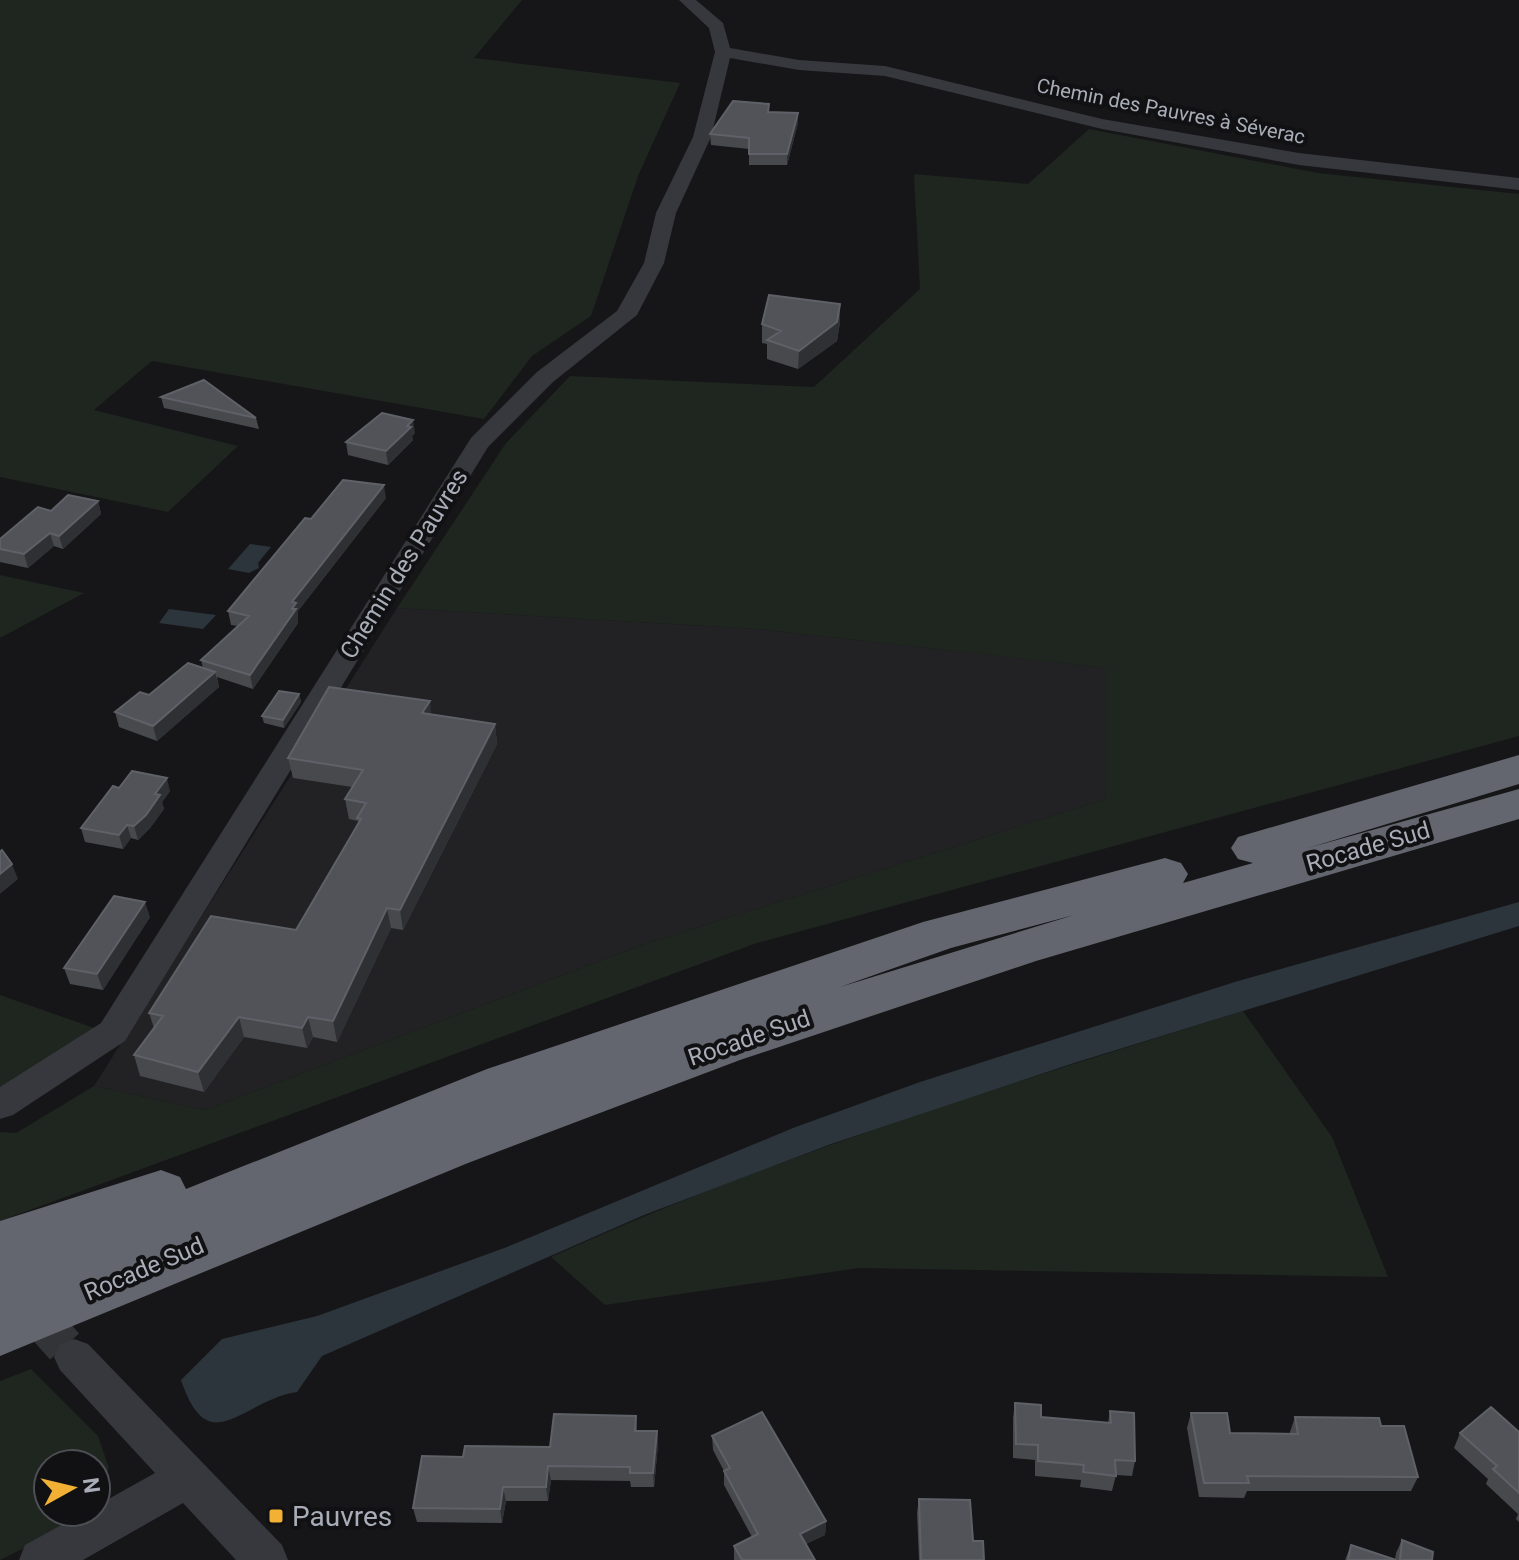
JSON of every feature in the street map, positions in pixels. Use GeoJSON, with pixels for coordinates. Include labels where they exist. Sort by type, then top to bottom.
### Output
{"type":"FeatureCollection","features":[{"type":"Feature","properties":{"kind":"highway","name":"Rocade Sud"},"geometry":{"type":"LineString","coordinates":[[0,1289],[251,1184],[505,1083],[940,934],[1168,873],[1519,769]]}},
{"type":"Feature","properties":{"kind":"highway","name":"Rocade Sud"},"geometry":{"type":"LineString","coordinates":[[0,1330],[379,1175],[726,1045],[1154,907],[1519,804]]}},
{"type":"Feature","properties":{"kind":"highway"},"geometry":{"type":"LineString","coordinates":[[0,1245],[130,1203],[440,1093],[505,1083]]}},
{"type":"Feature","properties":{"kind":"street"},"geometry":{"type":"LineString","coordinates":[[687,0],[717,26],[723,52]]}},
{"type":"Feature","properties":{"kind":"street","name":"Chemin des Pauvres à Séverac"},"geometry":{"type":"LineString","coordinates":[[723,52],[812,66],[885,71],[1102,124],[1299,159],[1519,184]]}},
{"type":"Feature","properties":{"kind":"street","name":"Chemin des Pauvres"},"geometry":{"type":"LineString","coordinates":[[0,1105],[113,1032],[479,443],[545,377],[626,315],[654,263],[666,213],[702,137],[723,52]]}},
{"type":"Feature","properties":{"kind":"street"},"geometry":{"type":"LineString","coordinates":[[74,1357],[266,1560]]}},
{"type":"Feature","properties":{"kind":"street"},"geometry":{"type":"LineString","coordinates":[[41,1560],[187,1478]]}},
{"type":"Feature","properties":{"kind":"shaded area"},"geometry":{"type":"Polygon","coordinates":[[[0,0],[522,0],[474,58],[680,83],[638,176],[591,316],[532,356],[484,419],[152,361],[94,410],[238,446],[168,512],[0,477],[0,0]]]}},
{"type":"Feature","properties":{"kind":"shaded area"},"geometry":{"type":"Polygon","coordinates":[[[1089,129],[1318,173],[1519,194],[1519,736],[757,943],[0,1221],[0,1132],[16,1133],[94,1086],[205,1110],[645,944],[1106,799],[1106,668],[757,629],[397,608],[506,443],[570,376],[814,387],[920,289],[914,174],[1028,184],[1089,129]]]}},
{"type":"Feature","properties":{"kind":"shaded area"},"geometry":{"type":"Polygon","coordinates":[[[250,544],[271,547],[258,563],[259,568],[249,573],[228,569],[250,544]]]}},
{"type":"Feature","properties":{"kind":"shaded area"},"geometry":{"type":"Polygon","coordinates":[[[0,575],[84,593],[0,638],[0,575]]]}},
{"type":"Feature","properties":{"kind":"shaded area"},"geometry":{"type":"Polygon","coordinates":[[[397,608],[757,629],[1107,668],[1106,799],[645,944],[205,1110],[94,1086],[397,608]]]}},
{"type":"Feature","properties":{"kind":"shaded area"},"geometry":{"type":"Polygon","coordinates":[[[169,609],[216,615],[203,629],[159,623],[169,609]]]}},
{"type":"Feature","properties":{"kind":"shaded area"},"geometry":{"type":"Polygon","coordinates":[[[1519,902],[1519,926],[1074,1063],[831,1144],[644,1215],[322,1356],[297,1392],[277,1397],[229,1420],[216,1422],[203,1418],[192,1405],[181,1380],[222,1339],[317,1316],[507,1247],[793,1128],[920,1082],[1238,981],[1519,902]]]}},
{"type":"Feature","properties":{"kind":"shaded area"},"geometry":{"type":"Polygon","coordinates":[[[0,995],[97,1029],[0,1088],[0,995]]]}},
{"type":"Feature","properties":{"kind":"shaded area"},"geometry":{"type":"Polygon","coordinates":[[[1243,1011],[1332,1137],[1388,1277],[859,1268],[605,1305],[551,1257],[720,1186],[893,1123],[1243,1011]]]}},
{"type":"Feature","properties":{"kind":"shaded area"},"geometry":{"type":"Polygon","coordinates":[[[31,1369],[98,1436],[102,1448],[32,1448],[32,1528],[65,1528],[0,1560],[0,1381],[31,1369]]]}},
{"type":"Feature","properties":{"kind":"building"},"geometry":{"type":"Polygon","coordinates":[[[733,101],[769,104],[768,112],[798,113],[787,154],[749,154],[749,138],[710,134],[733,101]]]}},
{"type":"Feature","properties":{"kind":"building"},"geometry":{"type":"Polygon","coordinates":[[[769,295],[840,304],[837,322],[799,351],[767,340],[781,331],[762,324],[769,295]]]}},
{"type":"Feature","properties":{"kind":"building"},"geometry":{"type":"Polygon","coordinates":[[[204,380],[256,418],[161,397],[204,380]]]}},
{"type":"Feature","properties":{"kind":"building"},"geometry":{"type":"Polygon","coordinates":[[[382,413],[413,420],[407,426],[411,427],[386,451],[346,442],[382,413]]]}},
{"type":"Feature","properties":{"kind":"building"},"geometry":{"type":"Polygon","coordinates":[[[343,480],[384,485],[292,602],[296,603],[292,609],[296,609],[250,675],[201,660],[249,616],[228,611],[305,518],[311,519],[343,480]]]}},
{"type":"Feature","properties":{"kind":"building"},"geometry":{"type":"Polygon","coordinates":[[[68,495],[98,501],[59,536],[50,533],[24,554],[0,549],[0,539],[38,507],[51,511],[68,495]]]}},
{"type":"Feature","properties":{"kind":"building"},"geometry":{"type":"Polygon","coordinates":[[[188,663],[215,672],[153,726],[115,712],[140,692],[149,695],[188,663]]]}},
{"type":"Feature","properties":{"kind":"building"},"geometry":{"type":"Polygon","coordinates":[[[329,687],[430,701],[422,713],[495,724],[400,910],[387,908],[333,1021],[308,1017],[302,1028],[239,1017],[198,1072],[134,1055],[163,1016],[149,1013],[211,916],[296,930],[361,819],[357,818],[366,803],[345,799],[363,770],[288,758],[329,687]]]}},
{"type":"Feature","properties":{"kind":"building"},"geometry":{"type":"Polygon","coordinates":[[[279,691],[299,694],[283,720],[262,716],[279,691]]]}},
{"type":"Feature","properties":{"kind":"building"},"geometry":{"type":"Polygon","coordinates":[[[132,771],[167,778],[155,794],[160,795],[146,815],[134,826],[127,825],[119,835],[81,828],[113,786],[119,788],[132,771]]]}},
{"type":"Feature","properties":{"kind":"building"},"geometry":{"type":"Polygon","coordinates":[[[2,850],[12,864],[0,874],[0,852],[2,850]]]}},
{"type":"Feature","properties":{"kind":"building"},"geometry":{"type":"Polygon","coordinates":[[[114,896],[145,902],[97,974],[64,968],[114,896]]]}},
{"type":"Feature","properties":{"kind":"building"},"geometry":{"type":"Polygon","coordinates":[[[1015,1403],[1041,1405],[1041,1417],[1111,1423],[1110,1411],[1134,1413],[1135,1461],[1115,1460],[1116,1476],[1083,1472],[1084,1465],[1038,1461],[1038,1445],[1016,1444],[1015,1403]]]}},
{"type":"Feature","properties":{"kind":"building"},"geometry":{"type":"Polygon","coordinates":[[[1491,1407],[1519,1432],[1519,1493],[1493,1469],[1497,1466],[1460,1433],[1491,1407]]]}},
{"type":"Feature","properties":{"kind":"building"},"geometry":{"type":"Polygon","coordinates":[[[762,1412],[826,1521],[800,1534],[815,1560],[742,1560],[734,1546],[758,1534],[724,1471],[730,1468],[712,1436],[762,1412]]]}},
{"type":"Feature","properties":{"kind":"building"},"geometry":{"type":"Polygon","coordinates":[[[1191,1413],[1227,1413],[1230,1433],[1298,1434],[1295,1417],[1379,1418],[1381,1426],[1404,1426],[1418,1477],[1247,1476],[1249,1483],[1204,1483],[1191,1413]]]}},
{"type":"Feature","properties":{"kind":"building"},"geometry":{"type":"Polygon","coordinates":[[[554,1414],[636,1416],[635,1431],[657,1431],[653,1473],[630,1473],[630,1467],[548,1466],[546,1487],[503,1487],[500,1509],[413,1508],[422,1456],[463,1457],[465,1446],[550,1447],[554,1414]]]}},
{"type":"Feature","properties":{"kind":"building"},"geometry":{"type":"Polygon","coordinates":[[[919,1499],[970,1500],[973,1541],[983,1541],[984,1560],[921,1560],[919,1499]]]}},
{"type":"Feature","properties":{"kind":"building"},"geometry":{"type":"Polygon","coordinates":[[[1402,1540],[1433,1552],[1432,1560],[1400,1560],[1402,1540]]]}},
{"type":"Feature","properties":{"kind":"building"},"geometry":{"type":"Polygon","coordinates":[[[1351,1545],[1396,1560],[1348,1560],[1351,1545]]]}},
{"type":"Feature","properties":{"kind":"tunnel"},"geometry":{"type":"LineString","coordinates":[[0,1274],[74,1357]]}},
{"type":"Feature","properties":{"kind":"place","name":"Pauvres"},"geometry":{"type":"Point","coordinates":[276,1516]}}]}
